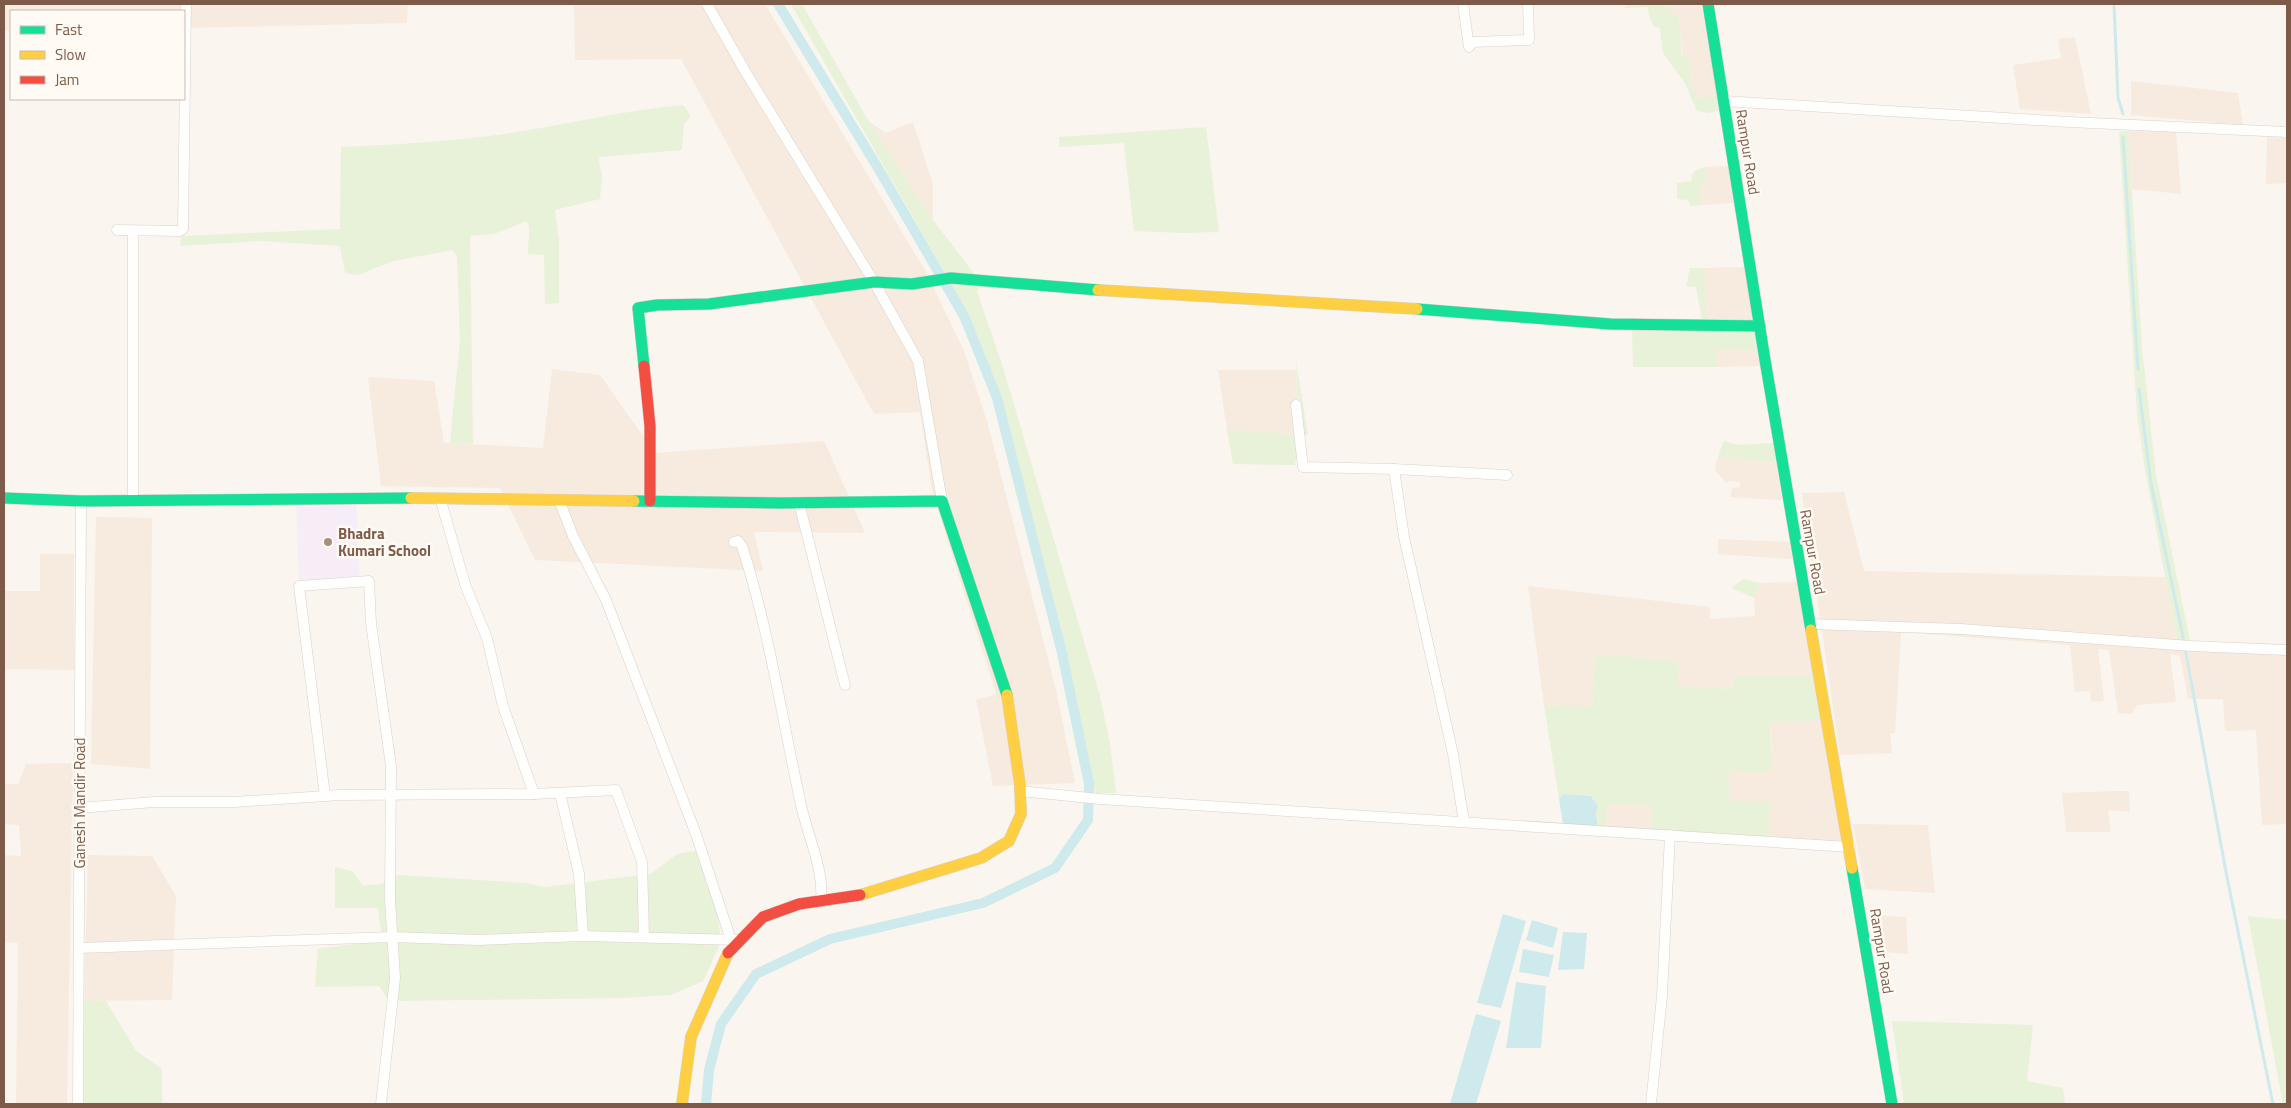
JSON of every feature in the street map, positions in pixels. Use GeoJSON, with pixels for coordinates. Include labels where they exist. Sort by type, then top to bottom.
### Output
{"type":"FeatureCollection","features":[{"type":"Feature","properties":{"kind":"street"},"geometry":{"type":"LineString","coordinates":[[117,230],[179,231],[184,229],[186,4]]}},
{"type":"Feature","properties":{"kind":"street"},"geometry":{"type":"LineString","coordinates":[[682,1104],[690,1037],[735,940],[763,917],[799,904],[858,896],[981,858],[1009,841],[1016,829],[1021,814],[1020,791],[1006,691],[942,501],[918,362],[874,282],[745,71],[707,4]]}},
{"type":"Feature","properties":{"kind":"street"},"geometry":{"type":"LineString","coordinates":[[1462,4],[1469,47],[1473,42],[1529,40],[1528,4]]}},
{"type":"Feature","properties":{"kind":"street","name":"Rampur Road"},"geometry":{"type":"LineString","coordinates":[[1708,4],[1760,326],[1850,847],[1892,1104]]}},
{"type":"Feature","properties":{"kind":"street"},"geometry":{"type":"LineString","coordinates":[[1724,101],[2068,122],[2287,132]]}},
{"type":"Feature","properties":{"kind":"street"},"geometry":{"type":"LineString","coordinates":[[133,231],[133,500]]}},
{"type":"Feature","properties":{"kind":"street"},"geometry":{"type":"LineString","coordinates":[[650,501],[650,426],[638,308],[657,305],[709,304],[874,282],[898,286],[929,284],[950,278],[1087,289],[1345,304],[1610,324],[1760,326]]}},
{"type":"Feature","properties":{"kind":"street"},"geometry":{"type":"LineString","coordinates":[[1296,405],[1303,467],[1394,469],[1507,475]]}},
{"type":"Feature","properties":{"kind":"street"},"geometry":{"type":"LineString","coordinates":[[1394,469],[1404,537],[1453,754],[1464,822]]}},
{"type":"Feature","properties":{"kind":"street"},"geometry":{"type":"LineString","coordinates":[[4,498],[81,501],[344,497],[799,503],[942,501]]}},
{"type":"Feature","properties":{"kind":"street"},"geometry":{"type":"LineString","coordinates":[[440,498],[466,587],[487,638],[502,706],[534,794]]}},
{"type":"Feature","properties":{"kind":"street"},"geometry":{"type":"LineString","coordinates":[[559,500],[573,536],[606,600],[735,940]]}},
{"type":"Feature","properties":{"kind":"street","name":"Ganesh Mandir Road"},"geometry":{"type":"LineString","coordinates":[[78,1104],[81,501]]}},
{"type":"Feature","properties":{"kind":"street"},"geometry":{"type":"LineString","coordinates":[[799,503],[845,685]]}},
{"type":"Feature","properties":{"kind":"street"},"geometry":{"type":"LineString","coordinates":[[734,542],[738,541],[742,546],[768,642],[802,808],[822,885],[821,901]]}},
{"type":"Feature","properties":{"kind":"street"},"geometry":{"type":"LineString","coordinates":[[325,796],[299,586],[369,581],[372,623],[391,766],[394,978],[381,1104]]}},
{"type":"Feature","properties":{"kind":"street"},"geometry":{"type":"LineString","coordinates":[[1810,624],[1961,629],[2192,646],[2287,650]]}},
{"type":"Feature","properties":{"kind":"street"},"geometry":{"type":"LineString","coordinates":[[79,808],[154,802],[236,802],[390,793],[534,794],[616,790],[642,862],[644,937]]}},
{"type":"Feature","properties":{"kind":"street"},"geometry":{"type":"LineString","coordinates":[[1020,791],[1100,799],[1850,847]]}},
{"type":"Feature","properties":{"kind":"street"},"geometry":{"type":"LineString","coordinates":[[560,793],[579,874],[583,936]]}},
{"type":"Feature","properties":{"kind":"street"},"geometry":{"type":"LineString","coordinates":[[1651,1104],[1662,996],[1670,835]]}},
{"type":"Feature","properties":{"kind":"street"},"geometry":{"type":"LineString","coordinates":[[79,948],[392,937],[478,940],[583,936],[735,940]]}},
{"type":"Feature","properties":{"kind":"shaded area"},"geometry":{"type":"Polygon","coordinates":[[[4,4],[408,4],[407,23],[185,28],[185,10],[10,10],[10,31],[4,31],[4,4]]]}},
{"type":"Feature","properties":{"kind":"shaded area"},"geometry":{"type":"Polygon","coordinates":[[[574,4],[765,4],[926,272],[964,351],[987,421],[1056,690],[1075,783],[993,786],[976,700],[996,694],[932,491],[920,412],[874,414],[681,59],[575,60],[574,4]]]}},
{"type":"Feature","properties":{"kind":"shaded area"},"geometry":{"type":"Polygon","coordinates":[[[1669,4],[1701,4],[1718,96],[1695,98],[1691,87],[1689,58],[1683,58],[1679,16],[1670,15],[1669,4]]]}},
{"type":"Feature","properties":{"kind":"shaded area"},"geometry":{"type":"Polygon","coordinates":[[[2075,37],[2091,114],[2020,109],[2013,65],[2061,58],[2058,39],[2075,37]]]}},
{"type":"Feature","properties":{"kind":"shaded area"},"geometry":{"type":"Polygon","coordinates":[[[2131,81],[2238,93],[2243,125],[2131,115],[2131,81]]]}},
{"type":"Feature","properties":{"kind":"shaded area"},"geometry":{"type":"Polygon","coordinates":[[[869,122],[886,133],[913,122],[933,185],[933,220],[869,122]]]}},
{"type":"Feature","properties":{"kind":"shaded area"},"geometry":{"type":"Polygon","coordinates":[[[2128,131],[2176,132],[2181,194],[2132,189],[2128,131]]]}},
{"type":"Feature","properties":{"kind":"shaded area"},"geometry":{"type":"Polygon","coordinates":[[[2267,137],[2287,138],[2287,183],[2266,184],[2267,137]]]}},
{"type":"Feature","properties":{"kind":"shaded area"},"geometry":{"type":"Polygon","coordinates":[[[1728,166],[1734,203],[1701,205],[1700,183],[1707,182],[1704,167],[1728,166]]]}},
{"type":"Feature","properties":{"kind":"shaded area"},"geometry":{"type":"Polygon","coordinates":[[[1745,267],[1755,322],[1707,321],[1704,268],[1745,267]]]}},
{"type":"Feature","properties":{"kind":"shaded area"},"geometry":{"type":"Polygon","coordinates":[[[1715,349],[1759,349],[1761,366],[1715,367],[1715,349]]]}},
{"type":"Feature","properties":{"kind":"shaded area"},"geometry":{"type":"Polygon","coordinates":[[[552,369],[600,375],[655,453],[824,441],[865,533],[754,532],[763,571],[535,560],[500,488],[381,486],[368,377],[434,381],[444,443],[543,448],[552,369]]]}},
{"type":"Feature","properties":{"kind":"shaded area"},"geometry":{"type":"Polygon","coordinates":[[[1218,370],[1296,370],[1299,434],[1227,430],[1218,370]]]}},
{"type":"Feature","properties":{"kind":"shaded area"},"geometry":{"type":"Polygon","coordinates":[[[1718,456],[1776,463],[1782,500],[1730,497],[1732,488],[1740,487],[1740,482],[1729,481],[1726,483],[1715,470],[1718,456]]]}},
{"type":"Feature","properties":{"kind":"shaded area"},"geometry":{"type":"Polygon","coordinates":[[[1844,492],[1864,571],[2165,577],[2177,641],[2287,644],[2287,824],[2262,825],[2256,730],[2225,731],[2223,699],[2188,699],[2180,656],[2170,654],[2176,702],[2137,705],[2131,714],[2118,713],[2109,650],[2098,649],[2104,701],[2091,702],[2090,691],[2075,692],[2070,645],[1901,632],[1895,733],[1890,733],[1892,753],[1840,755],[1802,493],[1844,492]]]}},
{"type":"Feature","properties":{"kind":"shaded area","name":"Bhadra Kumari School"},"geometry":{"type":"Polygon","coordinates":[[[356,499],[360,583],[299,586],[296,502],[356,499]]]}},
{"type":"Feature","properties":{"kind":"shaded area"},"geometry":{"type":"Polygon","coordinates":[[[96,517],[152,518],[150,769],[91,764],[96,517]]]}},
{"type":"Feature","properties":{"kind":"shaded area"},"geometry":{"type":"Polygon","coordinates":[[[1718,539],[1790,542],[1793,559],[1718,554],[1718,539]]]}},
{"type":"Feature","properties":{"kind":"shaded area"},"geometry":{"type":"Polygon","coordinates":[[[40,554],[74,554],[74,670],[4,669],[4,591],[40,591],[40,554]]]}},
{"type":"Feature","properties":{"kind":"shaded area"},"geometry":{"type":"Polygon","coordinates":[[[1797,582],[1815,676],[1733,676],[1732,689],[1678,686],[1679,661],[1595,654],[1592,708],[1544,705],[1528,586],[1710,607],[1710,619],[1755,616],[1754,598],[1760,583],[1797,582]]]}},
{"type":"Feature","properties":{"kind":"shaded area"},"geometry":{"type":"Polygon","coordinates":[[[1822,720],[1845,844],[1769,838],[1730,801],[1730,770],[1772,750],[1770,723],[1822,720]]]}},
{"type":"Feature","properties":{"kind":"shaded area"},"geometry":{"type":"Polygon","coordinates":[[[73,763],[67,1104],[16,1104],[18,943],[4,942],[4,855],[21,856],[19,825],[4,824],[4,784],[18,784],[26,764],[73,763]]]}},
{"type":"Feature","properties":{"kind":"shaded area"},"geometry":{"type":"Polygon","coordinates":[[[2129,791],[2130,812],[2108,810],[2111,832],[2066,832],[2062,793],[2129,791]]]}},
{"type":"Feature","properties":{"kind":"shaded area"},"geometry":{"type":"Polygon","coordinates":[[[1607,803],[1653,805],[1652,829],[1606,827],[1607,803]]]}},
{"type":"Feature","properties":{"kind":"shaded area"},"geometry":{"type":"Polygon","coordinates":[[[1853,824],[1928,825],[1935,893],[1865,889],[1853,824]]]}},
{"type":"Feature","properties":{"kind":"shaded area"},"geometry":{"type":"Polygon","coordinates":[[[88,855],[152,856],[176,896],[172,1000],[84,1001],[88,855]]]}},
{"type":"Feature","properties":{"kind":"shaded area"},"geometry":{"type":"Polygon","coordinates":[[[1869,915],[1906,917],[1908,954],[1874,951],[1869,915]]]}},
{"type":"Feature","properties":{"kind":"green space"},"geometry":{"type":"Polygon","coordinates":[[[791,4],[802,4],[869,122],[933,220],[975,275],[945,273],[791,4]]]}},
{"type":"Feature","properties":{"kind":"green space"},"geometry":{"type":"Polygon","coordinates":[[[1630,4],[1669,4],[1671,15],[1679,16],[1682,57],[1689,58],[1691,87],[1694,87],[1695,98],[1718,96],[1720,110],[1708,113],[1697,111],[1685,83],[1663,53],[1660,28],[1653,26],[1647,7],[1623,8],[1630,4]]]}},
{"type":"Feature","properties":{"kind":"green space"},"geometry":{"type":"Polygon","coordinates":[[[683,105],[691,116],[684,124],[682,150],[598,157],[602,176],[600,199],[555,210],[559,240],[559,303],[545,304],[544,255],[528,254],[529,233],[527,221],[494,234],[470,236],[473,444],[450,443],[460,340],[457,257],[453,250],[393,261],[358,275],[345,273],[340,246],[262,241],[180,246],[181,236],[340,229],[341,147],[456,140],[683,105]]]}},
{"type":"Feature","properties":{"kind":"green space"},"geometry":{"type":"Polygon","coordinates":[[[1206,127],[1219,232],[1134,231],[1124,143],[1059,147],[1059,137],[1206,127]]]}},
{"type":"Feature","properties":{"kind":"green space"},"geometry":{"type":"Polygon","coordinates":[[[2119,131],[2128,131],[2142,348],[2156,475],[2190,641],[2177,641],[2145,470],[2137,414],[2119,131]]]}},
{"type":"Feature","properties":{"kind":"green space"},"geometry":{"type":"Polygon","coordinates":[[[1704,167],[1707,182],[1700,183],[1701,205],[1691,206],[1688,200],[1677,199],[1677,183],[1691,181],[1693,172],[1704,167]]]}},
{"type":"Feature","properties":{"kind":"green space"},"geometry":{"type":"Polygon","coordinates":[[[1690,268],[1704,268],[1707,321],[1702,321],[1696,287],[1686,286],[1690,268]]]}},
{"type":"Feature","properties":{"kind":"green space"},"geometry":{"type":"Polygon","coordinates":[[[949,282],[1006,288],[978,288],[977,292],[1002,364],[1100,696],[1110,744],[1116,793],[1095,793],[1066,653],[1001,398],[968,315],[949,282]]]}},
{"type":"Feature","properties":{"kind":"green space"},"geometry":{"type":"Polygon","coordinates":[[[1632,328],[1755,329],[1759,349],[1715,349],[1715,367],[1633,367],[1632,328]]]}},
{"type":"Feature","properties":{"kind":"green space"},"geometry":{"type":"Polygon","coordinates":[[[1296,361],[1308,435],[1299,435],[1295,465],[1233,464],[1227,430],[1299,434],[1296,361]]]}},
{"type":"Feature","properties":{"kind":"green space"},"geometry":{"type":"Polygon","coordinates":[[[1724,441],[1738,445],[1773,443],[1776,463],[1718,456],[1724,441]]]}},
{"type":"Feature","properties":{"kind":"green space"},"geometry":{"type":"Polygon","coordinates":[[[1743,579],[1760,583],[1754,598],[1732,588],[1743,579]]]}},
{"type":"Feature","properties":{"kind":"green space"},"geometry":{"type":"Polygon","coordinates":[[[1595,654],[1679,661],[1678,686],[1732,689],[1733,676],[1815,676],[1822,720],[1770,723],[1772,772],[1730,770],[1730,801],[1769,802],[1769,838],[1652,829],[1652,805],[1607,803],[1606,827],[1598,827],[1594,798],[1591,796],[1563,794],[1559,799],[1544,705],[1592,707],[1595,654]]]}},
{"type":"Feature","properties":{"kind":"green space"},"geometry":{"type":"Polygon","coordinates":[[[701,850],[712,870],[721,942],[703,981],[671,995],[623,998],[389,1001],[379,986],[315,987],[318,949],[382,940],[378,908],[335,908],[335,867],[352,871],[363,886],[381,884],[398,875],[526,883],[544,887],[651,874],[677,854],[701,850]]]}},
{"type":"Feature","properties":{"kind":"green space"},"geometry":{"type":"Polygon","coordinates":[[[2248,916],[2287,920],[2287,1104],[2283,1104],[2248,916]]]}},
{"type":"Feature","properties":{"kind":"green space"},"geometry":{"type":"Polygon","coordinates":[[[84,1001],[106,1001],[136,1051],[162,1069],[162,1104],[84,1104],[84,1001]]]}},
{"type":"Feature","properties":{"kind":"green space"},"geometry":{"type":"Polygon","coordinates":[[[1892,1021],[2033,1025],[2027,1081],[2063,1088],[2065,1104],[1904,1104],[1892,1021]]]}},
{"type":"Feature","properties":{"kind":"water"},"geometry":{"type":"Polygon","coordinates":[[[1563,794],[1591,796],[1598,806],[1596,814],[1598,827],[1563,824],[1559,799],[1563,794]]]}},
{"type":"Feature","properties":{"kind":"water"},"geometry":{"type":"Polygon","coordinates":[[[1503,914],[1526,921],[1501,1008],[1477,1003],[1503,914]]]}},
{"type":"Feature","properties":{"kind":"water"},"geometry":{"type":"Polygon","coordinates":[[[1532,920],[1558,928],[1553,948],[1526,940],[1532,920]]]}},
{"type":"Feature","properties":{"kind":"water"},"geometry":{"type":"Polygon","coordinates":[[[1563,932],[1587,933],[1584,969],[1558,970],[1563,932]]]}},
{"type":"Feature","properties":{"kind":"water"},"geometry":{"type":"Polygon","coordinates":[[[1523,949],[1554,955],[1549,977],[1519,972],[1523,949]]]}},
{"type":"Feature","properties":{"kind":"water"},"geometry":{"type":"Polygon","coordinates":[[[1516,982],[1546,986],[1541,1048],[1506,1048],[1516,982]]]}},
{"type":"Feature","properties":{"kind":"water"},"geometry":{"type":"Polygon","coordinates":[[[1476,1014],[1501,1021],[1476,1104],[1450,1104],[1476,1014]]]}},
{"type":"Feature","properties":{"kind":"waterway"},"geometry":{"type":"LineString","coordinates":[[706,1104],[709,1070],[721,1024],[756,974],[830,939],[983,903],[1055,868],[1088,820],[1089,784],[1062,653],[997,398],[964,316],[878,168],[778,4]]}},
{"type":"Feature","properties":{"kind":"waterway"},"geometry":{"type":"LineString","coordinates":[[2114,4],[2118,98],[2123,114]]}},
{"type":"Feature","properties":{"kind":"waterway"},"geometry":{"type":"LineString","coordinates":[[2123,137],[2138,369]]}},
{"type":"Feature","properties":{"kind":"waterway"},"geometry":{"type":"LineString","coordinates":[[2139,389],[2151,483],[2184,642]]}},
{"type":"Feature","properties":{"kind":"waterway"},"geometry":{"type":"LineString","coordinates":[[2185,648],[2226,872],[2273,1104]]}},
{"type":"Feature","properties":{"kind":"traffic: fast"},"geometry":{"type":"LineString","coordinates":[[1708,4],[1765,360],[1811,630]]}},
{"type":"Feature","properties":{"kind":"traffic: fast"},"geometry":{"type":"LineString","coordinates":[[644,366],[638,308],[657,305],[709,304],[874,282],[912,284],[951,278],[1098,290]]}},
{"type":"Feature","properties":{"kind":"traffic: fast"},"geometry":{"type":"LineString","coordinates":[[1417,309],[1610,324],[1760,326]]}},
{"type":"Feature","properties":{"kind":"traffic: fast"},"geometry":{"type":"LineString","coordinates":[[4,498],[81,501],[411,498]]}},
{"type":"Feature","properties":{"kind":"traffic: fast"},"geometry":{"type":"LineString","coordinates":[[634,501],[780,503],[942,501],[1007,695]]}},
{"type":"Feature","properties":{"kind":"traffic: fast"},"geometry":{"type":"LineString","coordinates":[[1852,868],[1892,1104]]}},
{"type":"Feature","properties":{"kind":"traffic: slow"},"geometry":{"type":"LineString","coordinates":[[1098,290],[1417,309]]}},
{"type":"Feature","properties":{"kind":"traffic: slow"},"geometry":{"type":"LineString","coordinates":[[411,498],[634,501]]}},
{"type":"Feature","properties":{"kind":"traffic: slow"},"geometry":{"type":"LineString","coordinates":[[1811,630],[1852,868]]}},
{"type":"Feature","properties":{"kind":"traffic: slow"},"geometry":{"type":"LineString","coordinates":[[860,895],[981,858],[1009,841],[1021,814],[1020,785],[1007,695]]}},
{"type":"Feature","properties":{"kind":"traffic: slow"},"geometry":{"type":"LineString","coordinates":[[682,1104],[691,1037],[728,953]]}},
{"type":"Feature","properties":{"kind":"traffic: jam"},"geometry":{"type":"LineString","coordinates":[[644,366],[650,426],[650,501]]}},
{"type":"Feature","properties":{"kind":"traffic: jam"},"geometry":{"type":"LineString","coordinates":[[728,953],[763,917],[799,904],[860,895]]}},
{"type":"Feature","properties":{"kind":"place","name":"Bhadra Kumari School"},"geometry":{"type":"Point","coordinates":[328,542]}}]}
